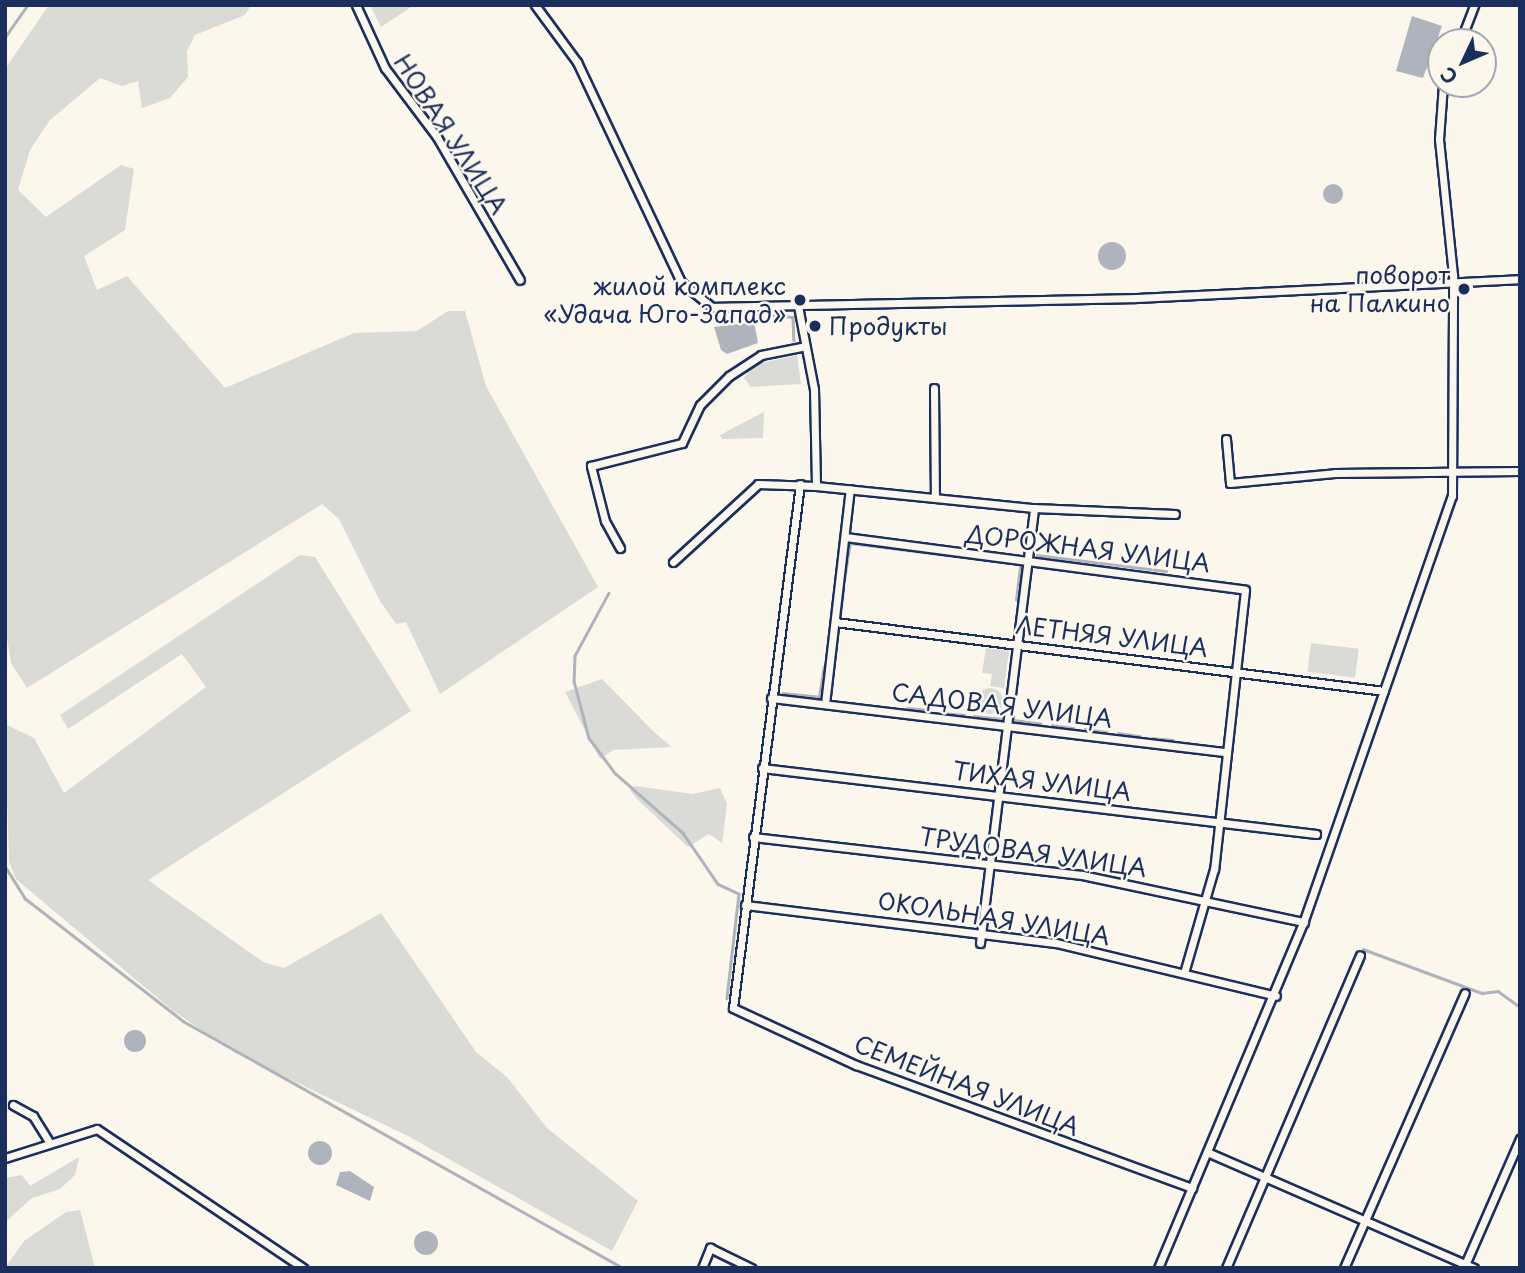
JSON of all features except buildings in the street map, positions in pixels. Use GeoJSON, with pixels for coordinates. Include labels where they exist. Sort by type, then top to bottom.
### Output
{"type":"FeatureCollection","features":[{"type":"Feature","properties":{"kind":"street","name":"НОВАЯ УЛИЦА"},"geometry":{"type":"LineString","coordinates":[[355,5],[385,68],[437,137],[520,280]]}},
{"type":"Feature","properties":{"kind":"street"},"geometry":{"type":"LineString","coordinates":[[535,5],[577,62],[685,287],[723,309],[1450,285],[1520,279]]}},
{"type":"Feature","properties":{"kind":"street"},"geometry":{"type":"LineString","coordinates":[[1465,28],[1474,5]]}},
{"type":"Feature","properties":{"kind":"street"},"geometry":{"type":"LineString","coordinates":[[1158,1268],[1276,996],[1304,922],[1384,691],[1456,468],[1450,285],[1439,139],[1442,98]]}},
{"type":"Feature","properties":{"kind":"street"},"geometry":{"type":"LineString","coordinates":[[798,306],[801,347],[814,389],[816,486]]}},
{"type":"Feature","properties":{"kind":"street"},"geometry":{"type":"LineString","coordinates":[[620,548],[605,521],[592,466],[682,443],[700,405],[729,376],[761,355],[801,347]]}},
{"type":"Feature","properties":{"kind":"street"},"geometry":{"type":"LineString","coordinates":[[934,388],[935,498]]}},
{"type":"Feature","properties":{"kind":"street"},"geometry":{"type":"LineString","coordinates":[[1226,439],[1230,483],[1456,468],[1520,471]]}},
{"type":"Feature","properties":{"kind":"street"},"geometry":{"type":"LineString","coordinates":[[673,562],[758,484],[800,484],[1034,509],[1175,514]]}},
{"type":"Feature","properties":{"kind":"street"},"geometry":{"type":"LineString","coordinates":[[745,905],[800,484]]}},
{"type":"Feature","properties":{"kind":"street"},"geometry":{"type":"LineString","coordinates":[[825,704],[850,489]]}},
{"type":"Feature","properties":{"kind":"street"},"geometry":{"type":"LineString","coordinates":[[980,943],[1005,725],[1034,509]]}},
{"type":"Feature","properties":{"kind":"street","name":"ДОРОЖНАЯ УЛИЦА"},"geometry":{"type":"LineString","coordinates":[[845,537],[1242,587],[1247,594],[1219,821],[1184,973]]}},
{"type":"Feature","properties":{"kind":"street","name":"ЛЕТНЯЯ УЛИЦА"},"geometry":{"type":"LineString","coordinates":[[835,622],[1384,691]]}},
{"type":"Feature","properties":{"kind":"street","name":"САДОВАЯ УЛИЦА"},"geometry":{"type":"LineString","coordinates":[[771,698],[1227,752]]}},
{"type":"Feature","properties":{"kind":"street","name":"ТИХАЯ УЛИЦА"},"geometry":{"type":"LineString","coordinates":[[762,768],[1316,834]]}},
{"type":"Feature","properties":{"kind":"street","name":"ТРУДОВАЯ УЛИЦА"},"geometry":{"type":"LineString","coordinates":[[753,837],[989,863],[1203,898],[1304,922]]}},
{"type":"Feature","properties":{"kind":"street","name":"ОКОЛЬНАЯ УЛИЦА"},"geometry":{"type":"LineString","coordinates":[[745,905],[980,932],[1184,973],[1276,996]]}},
{"type":"Feature","properties":{"kind":"street","name":"СЕМЕЙНАЯ УЛИЦА"},"geometry":{"type":"LineString","coordinates":[[745,905],[733,1009],[856,1065],[1192,1188]]}},
{"type":"Feature","properties":{"kind":"street"},"geometry":{"type":"LineString","coordinates":[[1226,1268],[1360,956]]}},
{"type":"Feature","properties":{"kind":"street"},"geometry":{"type":"LineString","coordinates":[[1344,1268],[1465,993]]}},
{"type":"Feature","properties":{"kind":"street"},"geometry":{"type":"LineString","coordinates":[[13,1105],[33,1116],[48,1140]]}},
{"type":"Feature","properties":{"kind":"street"},"geometry":{"type":"LineString","coordinates":[[5,1158],[48,1140],[97,1129],[303,1268]]}},
{"type":"Feature","properties":{"kind":"street"},"geometry":{"type":"LineString","coordinates":[[1464,1266],[1520,1139]]}},
{"type":"Feature","properties":{"kind":"street"},"geometry":{"type":"LineString","coordinates":[[1207,1152],[1365,1219],[1464,1266],[1474,1268]]}},
{"type":"Feature","properties":{"kind":"street"},"geometry":{"type":"LineString","coordinates":[[702,1268],[713,1248],[751,1268]]}},
{"type":"Feature","properties":{"kind":"shaded area"},"geometry":{"type":"Polygon","coordinates":[[[49,5],[251,5],[245,15],[195,35],[187,51],[188,77],[170,98],[142,108],[138,81],[122,86],[100,78],[50,120],[30,150],[18,190],[46,217],[121,165],[134,169],[125,230],[84,256],[97,290],[127,276],[225,388],[354,333],[417,331],[448,311],[465,311],[486,386],[598,587],[440,694],[406,622],[396,624],[380,601],[339,519],[322,504],[27,688],[11,663],[5,625],[5,69],[49,5]]]}},
{"type":"Feature","properties":{"kind":"shaded area"},"geometry":{"type":"Polygon","coordinates":[[[370,5],[414,5],[381,27],[370,5]]]}},
{"type":"Feature","properties":{"kind":"shaded area"},"geometry":{"type":"Polygon","coordinates":[[[1412,16],[1442,26],[1427,28],[1427,67],[1423,78],[1396,71],[1412,16]]]}},
{"type":"Feature","properties":{"kind":"shaded area"},"geometry":{"type":"Polygon","coordinates":[[[1333,184],[1340,187],[1343,194],[1340,201],[1333,204],[1326,201],[1323,194],[1326,187],[1333,184]]]}},
{"type":"Feature","properties":{"kind":"shaded area"},"geometry":{"type":"Polygon","coordinates":[[[1112,242],[1122,246],[1126,256],[1122,266],[1112,270],[1102,266],[1098,256],[1102,246],[1112,242]]]}},
{"type":"Feature","properties":{"kind":"shaded area"},"geometry":{"type":"Polygon","coordinates":[[[754,322],[758,343],[727,354],[721,350],[714,327],[754,322]]]}},
{"type":"Feature","properties":{"kind":"shaded area"},"geometry":{"type":"Polygon","coordinates":[[[797,355],[801,384],[751,387],[744,378],[753,365],[797,355]]]}},
{"type":"Feature","properties":{"kind":"shaded area"},"geometry":{"type":"Polygon","coordinates":[[[764,412],[763,438],[722,439],[720,435],[764,412]]]}},
{"type":"Feature","properties":{"kind":"shaded area"},"geometry":{"type":"Polygon","coordinates":[[[300,555],[315,557],[411,711],[148,880],[263,962],[284,968],[381,913],[476,1052],[507,1077],[547,1128],[638,1201],[612,1251],[408,1136],[235,1053],[172,1010],[16,879],[9,862],[5,724],[34,738],[64,793],[206,687],[182,654],[68,729],[60,715],[300,555]]]}},
{"type":"Feature","properties":{"kind":"shaded area"},"geometry":{"type":"Polygon","coordinates":[[[1311,643],[1359,649],[1355,678],[1307,672],[1311,643]]]}},
{"type":"Feature","properties":{"kind":"shaded area"},"geometry":{"type":"Polygon","coordinates":[[[986,648],[1009,651],[1004,688],[990,686],[992,674],[982,673],[986,648]]]}},
{"type":"Feature","properties":{"kind":"shaded area"},"geometry":{"type":"Polygon","coordinates":[[[602,679],[672,747],[613,750],[600,759],[565,692],[602,679]]]}},
{"type":"Feature","properties":{"kind":"shaded area"},"geometry":{"type":"Polygon","coordinates":[[[990,688],[999,692],[1003,701],[999,710],[990,714],[981,710],[977,701],[981,692],[990,688]]]}},
{"type":"Feature","properties":{"kind":"shaded area"},"geometry":{"type":"Polygon","coordinates":[[[635,786],[693,794],[720,788],[727,804],[722,843],[709,834],[688,847],[636,798],[630,790],[635,786]]]}},
{"type":"Feature","properties":{"kind":"shaded area"},"geometry":{"type":"Polygon","coordinates":[[[135,1030],[143,1033],[146,1041],[143,1049],[135,1052],[127,1049],[124,1041],[127,1033],[135,1030]]]}},
{"type":"Feature","properties":{"kind":"shaded area"},"geometry":{"type":"Polygon","coordinates":[[[320,1141],[328,1145],[332,1153],[328,1161],[320,1165],[312,1161],[308,1153],[312,1145],[320,1141]]]}},
{"type":"Feature","properties":{"kind":"shaded area"},"geometry":{"type":"Polygon","coordinates":[[[79,1157],[75,1175],[60,1189],[32,1198],[5,1222],[5,1178],[22,1175],[30,1186],[79,1157]]]}},
{"type":"Feature","properties":{"kind":"shaded area"},"geometry":{"type":"Polygon","coordinates":[[[350,1171],[374,1187],[370,1201],[336,1185],[340,1172],[350,1171]]]}},
{"type":"Feature","properties":{"kind":"shaded area"},"geometry":{"type":"Polygon","coordinates":[[[80,1210],[95,1268],[5,1268],[24,1241],[66,1212],[80,1210]]]}},
{"type":"Feature","properties":{"kind":"shaded area"},"geometry":{"type":"Polygon","coordinates":[[[426,1231],[434,1235],[438,1243],[434,1251],[426,1255],[418,1251],[414,1243],[418,1235],[426,1231]]]}},
{"type":"Feature","properties":{"kind":"waterway"},"geometry":{"type":"LineString","coordinates":[[5,37],[27,5]]}},
{"type":"Feature","properties":{"kind":"waterway"},"geometry":{"type":"LineString","coordinates":[[773,315],[793,317],[794,340]]}},
{"type":"Feature","properties":{"kind":"waterway"},"geometry":{"type":"LineString","coordinates":[[844,580],[850,543],[1012,563]]}},
{"type":"Feature","properties":{"kind":"waterway"},"geometry":{"type":"LineString","coordinates":[[1037,555],[1166,571]]}},
{"type":"Feature","properties":{"kind":"waterway"},"geometry":{"type":"LineString","coordinates":[[1016,600],[1020,567]]}},
{"type":"Feature","properties":{"kind":"waterway"},"geometry":{"type":"LineString","coordinates":[[840,615],[843,590]]}},
{"type":"Feature","properties":{"kind":"waterway"},"geometry":{"type":"LineString","coordinates":[[609,593],[575,656],[574,681],[589,738],[615,773],[683,833],[718,884],[739,894],[727,998]]}},
{"type":"Feature","properties":{"kind":"waterway"},"geometry":{"type":"LineString","coordinates":[[783,693],[819,697],[824,667]]}},
{"type":"Feature","properties":{"kind":"waterway"},"geometry":{"type":"LineString","coordinates":[[907,708],[929,710]]}},
{"type":"Feature","properties":{"kind":"waterway"},"geometry":{"type":"LineString","coordinates":[[943,713],[964,715]]}},
{"type":"Feature","properties":{"kind":"waterway"},"geometry":{"type":"LineString","coordinates":[[974,716],[1002,719]]}},
{"type":"Feature","properties":{"kind":"waterway"},"geometry":{"type":"LineString","coordinates":[[1014,720],[1041,724]]}},
{"type":"Feature","properties":{"kind":"waterway"},"geometry":{"type":"LineString","coordinates":[[1052,725],[1074,728]]}},
{"type":"Feature","properties":{"kind":"waterway"},"geometry":{"type":"LineString","coordinates":[[1085,729],[1107,732]]}},
{"type":"Feature","properties":{"kind":"waterway"},"geometry":{"type":"LineString","coordinates":[[1118,733],[1140,736]]}},
{"type":"Feature","properties":{"kind":"waterway"},"geometry":{"type":"LineString","coordinates":[[1152,738],[1173,740]]}},
{"type":"Feature","properties":{"kind":"waterway"},"geometry":{"type":"LineString","coordinates":[[5,866],[26,899],[183,1021],[623,1268]]}},
{"type":"Feature","properties":{"kind":"waterway"},"geometry":{"type":"LineString","coordinates":[[1363,949],[1482,993],[1498,991],[1520,1007]]}},
{"type":"Feature","properties":{"kind":"waterway"},"geometry":{"type":"LineString","coordinates":[[1372,1219],[1461,1257]]}},
{"type":"Feature","properties":{"kind":"waterway"},"geometry":{"type":"LineString","coordinates":[[714,1255],[738,1268]]}},
{"type":"Feature","properties":{"kind":"place","name":"поворот на Палкино"},"geometry":{"type":"Point","coordinates":[1464,289]}},
{"type":"Feature","properties":{"kind":"place","name":"жилой комплекс «Удача Юго-Запад»"},"geometry":{"type":"Point","coordinates":[800,300]}},
{"type":"Feature","properties":{"kind":"place","name":"Продукты"},"geometry":{"type":"Point","coordinates":[815,326]}}]}
